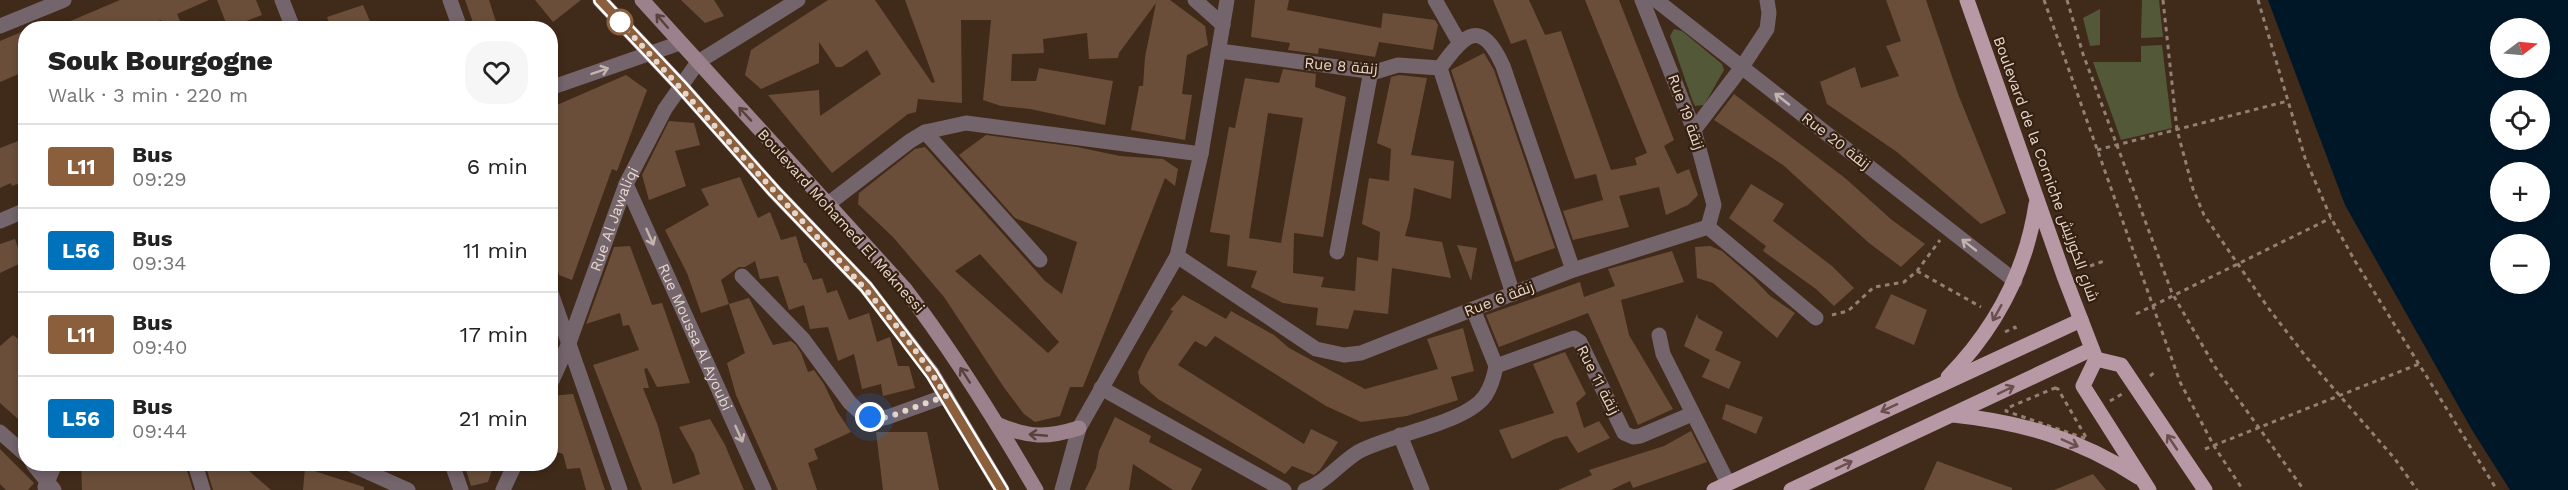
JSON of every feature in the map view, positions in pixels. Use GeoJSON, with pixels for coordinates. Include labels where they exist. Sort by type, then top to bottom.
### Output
{"type":"FeatureCollection","features":[{"type":"Feature","properties":{"kind":"main road","name":"Boulevard Mohamed El Meknessi"},"geometry":{"type":"LineString","coordinates":[[600,0],[680,85],[774,191],[866,287],[903,333],[946,396],[1002,490]]}},
{"type":"Feature","properties":{"kind":"main road","name":"Boulevard Mohamed El Meknessi"},"geometry":{"type":"LineString","coordinates":[[642,0],[919,307],[998,424],[1036,490]]}},
{"type":"Feature","properties":{"kind":"main road","name":"Boulevard de la Corniche شارع الكورنيش"},"geometry":{"type":"LineString","coordinates":[[1967,0],[2094,354]]}},
{"type":"Feature","properties":{"kind":"main road"},"geometry":{"type":"LineString","coordinates":[[1942,383],[1970,354],[1996,315],[2014,281],[2028,248],[2037,200]]}},
{"type":"Feature","properties":{"kind":"main road"},"geometry":{"type":"LineString","coordinates":[[1721,487],[2081,320]]}},
{"type":"Feature","properties":{"kind":"main road"},"geometry":{"type":"LineString","coordinates":[[2094,354],[2083,386],[2146,485]]}},
{"type":"Feature","properties":{"kind":"main road"},"geometry":{"type":"LineString","coordinates":[[1791,490],[1953,415],[2094,354],[2121,365],[2205,490]]}},
{"type":"Feature","properties":{"kind":"main road"},"geometry":{"type":"LineString","coordinates":[[1953,415],[1994,420],[2039,430],[2115,463],[2146,485]]}},
{"type":"Feature","properties":{"kind":"main road"},"geometry":{"type":"LineString","coordinates":[[998,424],[1014,431],[1047,436],[1079,428]]}},
{"type":"Feature","properties":{"kind":"street"},"geometry":{"type":"LineString","coordinates":[[0,26],[64,0]]}},
{"type":"Feature","properties":{"kind":"street"},"geometry":{"type":"LineString","coordinates":[[282,0],[290,21]]}},
{"type":"Feature","properties":{"kind":"street"},"geometry":{"type":"LineString","coordinates":[[450,0],[458,21]]}},
{"type":"Feature","properties":{"kind":"street"},"geometry":{"type":"LineString","coordinates":[[698,62],[798,0]]}},
{"type":"Feature","properties":{"kind":"street"},"geometry":{"type":"LineString","coordinates":[[1195,0],[1223,25]]}},
{"type":"Feature","properties":{"kind":"street"},"geometry":{"type":"LineString","coordinates":[[1061,489],[1079,428],[1177,256],[1201,154],[1227,0]]}},
{"type":"Feature","properties":{"kind":"street"},"geometry":{"type":"LineString","coordinates":[[1435,0],[1459,42]]}},
{"type":"Feature","properties":{"kind":"street","name":"Rue 19 زنقة"},"geometry":{"type":"LineString","coordinates":[[1642,0],[1694,130],[1714,205],[1708,227]]}},
{"type":"Feature","properties":{"kind":"street","name":"Rue 20 زنقة"},"geometry":{"type":"LineString","coordinates":[[1656,0],[2014,281]]}},
{"type":"Feature","properties":{"kind":"street"},"geometry":{"type":"LineString","coordinates":[[1694,130],[1742,67],[1767,29],[1769,12],[1767,0]]}},
{"type":"Feature","properties":{"kind":"street"},"geometry":{"type":"LineString","coordinates":[[1513,294],[1440,68],[1459,42],[1470,36],[1486,39],[1492,45],[1503,66],[1573,270]]}},
{"type":"Feature","properties":{"kind":"street"},"geometry":{"type":"LineString","coordinates":[[558,85],[680,43]]}},
{"type":"Feature","properties":{"kind":"street","name":"Rue 8 زنقة"},"geometry":{"type":"LineString","coordinates":[[1220,51],[1371,71],[1398,65],[1440,68]]}},
{"type":"Feature","properties":{"kind":"street","name":"Rue Al Jawaliqi"},"geometry":{"type":"LineString","coordinates":[[558,367],[569,343],[626,184],[648,139],[680,85],[698,62]]}},
{"type":"Feature","properties":{"kind":"street"},"geometry":{"type":"LineString","coordinates":[[1337,252],[1371,71]]}},
{"type":"Feature","properties":{"kind":"street"},"geometry":{"type":"LineString","coordinates":[[828,204],[925,132],[966,123],[1201,154]]}},
{"type":"Feature","properties":{"kind":"street"},"geometry":{"type":"LineString","coordinates":[[925,132],[1040,260]]}},
{"type":"Feature","properties":{"kind":"street","name":"Rue Moussa Al Ayoubi"},"geometry":{"type":"LineString","coordinates":[[626,184],[764,490]]}},
{"type":"Feature","properties":{"kind":"street"},"geometry":{"type":"LineString","coordinates":[[0,221],[18,213]]}},
{"type":"Feature","properties":{"kind":"street"},"geometry":{"type":"LineString","coordinates":[[1708,227],[1816,318]]}},
{"type":"Feature","properties":{"kind":"street","name":"Rue 6 زنقة"},"geometry":{"type":"LineString","coordinates":[[1177,256],[1316,349],[1331,354],[1361,353],[1573,270],[1708,227]]}},
{"type":"Feature","properties":{"kind":"street"},"geometry":{"type":"LineString","coordinates":[[742,276],[803,339],[850,403],[861,413],[877,419],[888,417],[946,396]]}},
{"type":"Feature","properties":{"kind":"street"},"geometry":{"type":"LineString","coordinates":[[1305,490],[1323,481],[1359,452],[1400,435],[1463,414],[1478,404],[1493,381],[1496,366],[1473,309]]}},
{"type":"Feature","properties":{"kind":"street"},"geometry":{"type":"LineString","coordinates":[[558,312],[620,490]]}},
{"type":"Feature","properties":{"kind":"street"},"geometry":{"type":"LineString","coordinates":[[1659,335],[1663,354],[1692,414],[1721,487]]}},
{"type":"Feature","properties":{"kind":"street","name":"Rue 11 زنقة"},"geometry":{"type":"LineString","coordinates":[[1496,366],[1574,338],[1580,342],[1624,433],[1629,436],[1640,436],[1692,414]]}},
{"type":"Feature","properties":{"kind":"street"},"geometry":{"type":"LineString","coordinates":[[1101,388],[1284,490]]}},
{"type":"Feature","properties":{"kind":"street"},"geometry":{"type":"LineString","coordinates":[[0,432],[18,448]]}},
{"type":"Feature","properties":{"kind":"street"},"geometry":{"type":"LineString","coordinates":[[1400,435],[1422,490]]}},
{"type":"Feature","properties":{"kind":"street"},"geometry":{"type":"LineString","coordinates":[[38,471],[49,486]]}},
{"type":"Feature","properties":{"kind":"street"},"geometry":{"type":"LineString","coordinates":[[49,486],[53,471]]}},
{"type":"Feature","properties":{"kind":"street"},"geometry":{"type":"LineString","coordinates":[[197,471],[203,490]]}},
{"type":"Feature","properties":{"kind":"street"},"geometry":{"type":"LineString","coordinates":[[366,471],[408,490]]}},
{"type":"Feature","properties":{"kind":"street"},"geometry":{"type":"LineString","coordinates":[[454,471],[461,490]]}},
{"type":"Feature","properties":{"kind":"street"},"geometry":{"type":"LineString","coordinates":[[503,490],[512,471]]}},
{"type":"Feature","properties":{"kind":"path"},"geometry":{"type":"LineString","coordinates":[[2044,0],[2180,382],[2214,446],[2242,490]]}},
{"type":"Feature","properties":{"kind":"path"},"geometry":{"type":"LineString","coordinates":[[2067,0],[2083,54],[2174,297],[2215,367],[2304,490]]}},
{"type":"Feature","properties":{"kind":"path"},"geometry":{"type":"LineString","coordinates":[[2163,0],[2177,130],[2184,160],[2200,206],[2236,264],[2307,358],[2395,459],[2417,490]]}},
{"type":"Feature","properties":{"kind":"path"},"geometry":{"type":"LineString","coordinates":[[2258,0],[2306,158],[2331,218],[2355,261],[2497,490]]}},
{"type":"Feature","properties":{"kind":"path"},"geometry":{"type":"LineString","coordinates":[[2097,150],[2288,101]]}},
{"type":"Feature","properties":{"kind":"path"},"geometry":{"type":"LineString","coordinates":[[2136,314],[2331,218]]}},
{"type":"Feature","properties":{"kind":"path"},"geometry":{"type":"LineString","coordinates":[[1816,318],[1848,311],[1874,287],[1904,282],[1917,271],[1948,229]]}},
{"type":"Feature","properties":{"kind":"path"},"geometry":{"type":"LineString","coordinates":[[2090,266],[2104,261]]}},
{"type":"Feature","properties":{"kind":"path"},"geometry":{"type":"LineString","coordinates":[[1917,271],[1996,315]]}},
{"type":"Feature","properties":{"kind":"path"},"geometry":{"type":"LineString","coordinates":[[2205,449],[2419,363]]}},
{"type":"Feature","properties":{"kind":"path"},"geometry":{"type":"LineString","coordinates":[[2150,376],[2155,372]]}},
{"type":"Feature","properties":{"kind":"path"},"geometry":{"type":"LineString","coordinates":[[2056,388],[2079,420],[2088,436],[2086,439],[2044,422],[2007,412],[2006,409],[2056,388]]}},
{"type":"Feature","properties":{"kind":"path"},"geometry":{"type":"LineString","coordinates":[[2108,402],[2121,394]]}},
{"type":"Feature","properties":{"kind":"green space"},"geometry":{"type":"Polygon","coordinates":[[[2142,0],[2159,0],[2163,37],[2141,38],[2142,0]]]}},
{"type":"Feature","properties":{"kind":"green space"},"geometry":{"type":"Polygon","coordinates":[[[2100,9],[2100,45],[2090,46],[2083,18],[2100,9]]]}},
{"type":"Feature","properties":{"kind":"green space"},"geometry":{"type":"Polygon","coordinates":[[[1674,29],[1682,31],[1722,64],[1724,70],[1704,105],[1695,106],[1693,102],[1670,36],[1674,29]]]}},
{"type":"Feature","properties":{"kind":"green space"},"geometry":{"type":"Polygon","coordinates":[[[2162,45],[2172,128],[2121,140],[2093,62],[2141,62],[2141,46],[2162,45]]]}},
{"type":"Feature","properties":{"kind":"water"},"geometry":{"type":"Polygon","coordinates":[[[2268,0],[2568,0],[2568,490],[2510,490],[2472,430],[2345,205],[2268,0]]]}},
{"type":"Feature","properties":{"kind":"building"},"geometry":{"type":"Polygon","coordinates":[[[120,0],[209,0],[177,14],[180,21],[70,21],[120,0]]]}},
{"type":"Feature","properties":{"kind":"building"},"geometry":{"type":"Polygon","coordinates":[[[217,0],[256,0],[262,15],[246,21],[225,21],[217,0]]]}},
{"type":"Feature","properties":{"kind":"building"},"geometry":{"type":"Polygon","coordinates":[[[465,0],[489,0],[496,21],[472,21],[465,0]]]}},
{"type":"Feature","properties":{"kind":"building"},"geometry":{"type":"Polygon","coordinates":[[[535,0],[581,0],[554,21],[535,0]]]}},
{"type":"Feature","properties":{"kind":"building"},"geometry":{"type":"Polygon","coordinates":[[[681,0],[714,0],[724,16],[705,23],[681,0]]]}},
{"type":"Feature","properties":{"kind":"building"},"geometry":{"type":"Polygon","coordinates":[[[828,0],[875,0],[932,83],[935,82],[905,0],[1170,0],[1205,26],[1208,45],[1187,55],[1182,94],[1192,95],[1185,140],[1131,130],[1139,86],[1143,86],[1145,57],[1156,3],[1119,53],[1118,58],[1089,59],[1087,33],[1043,39],[1044,53],[1012,54],[1011,81],[1036,81],[1039,68],[1113,81],[1105,125],[1030,109],[1001,106],[983,100],[991,20],[961,20],[962,103],[918,99],[916,112],[908,114],[832,173],[768,95],[819,90],[820,116],[881,74],[867,50],[842,67],[836,67],[819,42],[819,63],[761,89],[745,75],[751,50],[828,0]]]}},
{"type":"Feature","properties":{"kind":"building"},"geometry":{"type":"Polygon","coordinates":[[[1255,0],[1289,0],[1287,10],[1381,28],[1383,13],[1435,20],[1438,25],[1433,50],[1379,42],[1375,57],[1319,48],[1318,54],[1288,50],[1290,43],[1251,37],[1255,0]]]}},
{"type":"Feature","properties":{"kind":"building"},"geometry":{"type":"Polygon","coordinates":[[[1493,0],[1529,0],[1545,35],[1561,31],[1611,170],[1637,165],[1635,158],[1647,153],[1585,0],[1619,0],[1674,140],[1664,146],[1677,174],[1689,169],[1698,195],[1688,205],[1666,215],[1659,187],[1619,196],[1629,227],[1573,240],[1563,211],[1603,200],[1596,174],[1575,179],[1526,39],[1511,44],[1493,0]]]}},
{"type":"Feature","properties":{"kind":"building"},"geometry":{"type":"Polygon","coordinates":[[[1886,0],[1926,0],[1958,94],[2006,213],[1981,224],[1897,152],[1827,104],[1820,82],[1855,67],[1861,88],[1899,76],[1886,46],[1901,41],[1886,0]]]}},
{"type":"Feature","properties":{"kind":"building"},"geometry":{"type":"Polygon","coordinates":[[[363,5],[370,21],[328,21],[327,17],[363,5]]]}},
{"type":"Feature","properties":{"kind":"building"},"geometry":{"type":"Polygon","coordinates":[[[18,33],[18,74],[0,82],[0,41],[18,33]]]}},
{"type":"Feature","properties":{"kind":"building"},"geometry":{"type":"Polygon","coordinates":[[[1484,53],[1494,70],[1555,248],[1515,262],[1451,70],[1484,53]]]}},
{"type":"Feature","properties":{"kind":"building"},"geometry":{"type":"Polygon","coordinates":[[[1283,69],[1316,74],[1315,87],[1346,97],[1323,237],[1294,233],[1293,273],[1324,277],[1321,287],[1355,291],[1357,257],[1378,261],[1380,232],[1362,224],[1369,178],[1389,181],[1391,149],[1377,143],[1391,77],[1399,75],[1427,78],[1411,155],[1454,161],[1451,199],[1414,188],[1405,236],[1442,242],[1451,278],[1392,268],[1388,314],[1354,310],[1348,329],[1316,325],[1318,308],[1283,303],[1251,287],[1257,271],[1227,266],[1230,235],[1210,232],[1229,127],[1235,128],[1245,78],[1279,83],[1283,69]],[[1268,113],[1249,238],[1281,243],[1303,118],[1268,113]]]}},
{"type":"Feature","properties":{"kind":"building"},"geometry":{"type":"Polygon","coordinates":[[[626,75],[647,90],[617,171],[612,169],[572,280],[559,275],[558,272],[558,105],[626,75]]]}},
{"type":"Feature","properties":{"kind":"building"},"geometry":{"type":"Polygon","coordinates":[[[1734,94],[1845,178],[1892,220],[1925,244],[1901,267],[1869,243],[1783,165],[1714,120],[1734,94]]]}},
{"type":"Feature","properties":{"kind":"building"},"geometry":{"type":"Polygon","coordinates":[[[669,121],[694,123],[700,145],[675,151],[686,186],[649,200],[642,175],[669,121]]]}},
{"type":"Feature","properties":{"kind":"building"},"geometry":{"type":"Polygon","coordinates":[[[986,135],[1077,147],[1120,156],[1163,159],[1178,169],[1175,186],[1165,178],[1083,387],[1070,387],[1060,416],[1035,422],[1024,414],[944,297],[893,237],[858,204],[859,193],[915,149],[925,147],[1045,281],[1062,294],[1077,242],[1015,218],[959,155],[986,135]],[[980,254],[955,271],[1048,353],[1059,342],[980,254]]]}},
{"type":"Feature","properties":{"kind":"building"},"geometry":{"type":"Polygon","coordinates":[[[18,141],[18,184],[12,186],[11,183],[0,188],[0,148],[18,141]]]}},
{"type":"Feature","properties":{"kind":"building"},"geometry":{"type":"Polygon","coordinates":[[[740,177],[758,218],[770,212],[781,240],[796,236],[804,263],[813,280],[822,278],[827,293],[837,290],[849,320],[869,313],[877,342],[890,337],[898,366],[909,366],[915,388],[883,396],[881,384],[862,389],[854,354],[838,361],[828,327],[810,329],[804,305],[789,310],[778,276],[760,279],[755,261],[745,267],[739,267],[721,280],[729,304],[701,313],[687,273],[665,230],[709,205],[701,189],[740,177]]]}},
{"type":"Feature","properties":{"kind":"building"},"geometry":{"type":"Polygon","coordinates":[[[1751,184],[1784,204],[1773,221],[1832,266],[1854,288],[1834,306],[1816,289],[1763,251],[1766,246],[1729,218],[1751,184]]]}},
{"type":"Feature","properties":{"kind":"building"},"geometry":{"type":"Polygon","coordinates":[[[15,239],[18,248],[18,264],[0,273],[0,244],[15,239]]]}},
{"type":"Feature","properties":{"kind":"building"},"geometry":{"type":"Polygon","coordinates":[[[1457,245],[1477,248],[1471,281],[1457,245]]]}},
{"type":"Feature","properties":{"kind":"building"},"geometry":{"type":"Polygon","coordinates":[[[630,246],[652,305],[662,303],[690,383],[657,387],[647,368],[644,369],[649,388],[643,388],[658,426],[673,484],[700,474],[694,454],[679,427],[710,419],[725,445],[744,490],[642,490],[593,365],[639,350],[629,325],[623,326],[620,313],[586,324],[614,247],[630,246]]]}},
{"type":"Feature","properties":{"kind":"building"},"geometry":{"type":"Polygon","coordinates":[[[1710,246],[1722,251],[1770,296],[1795,313],[1777,338],[1713,283],[1697,278],[1695,247],[1710,246]]]}},
{"type":"Feature","properties":{"kind":"building"},"geometry":{"type":"Polygon","coordinates":[[[1672,251],[1684,282],[1621,300],[1629,335],[1673,409],[1638,425],[1588,313],[1499,347],[1486,315],[1580,282],[1584,297],[1615,286],[1608,269],[1672,251]]]}},
{"type":"Feature","properties":{"kind":"building"},"geometry":{"type":"Polygon","coordinates":[[[1891,294],[1927,310],[1914,345],[1875,328],[1891,294]]]}},
{"type":"Feature","properties":{"kind":"building"},"geometry":{"type":"Polygon","coordinates":[[[1183,295],[1226,319],[1231,311],[1274,335],[1289,348],[1365,389],[1438,369],[1427,339],[1463,328],[1474,371],[1451,377],[1458,400],[1407,416],[1361,422],[1326,406],[1215,336],[1206,347],[1195,341],[1178,365],[1304,444],[1311,429],[1338,442],[1320,470],[1314,475],[1292,466],[1285,474],[1158,399],[1140,383],[1138,372],[1147,353],[1173,311],[1170,310],[1183,295]]]}},
{"type":"Feature","properties":{"kind":"building"},"geometry":{"type":"Polygon","coordinates":[[[749,298],[773,345],[791,341],[796,345],[808,372],[814,370],[851,432],[814,449],[818,459],[808,463],[817,490],[778,490],[736,395],[727,363],[745,353],[729,304],[749,298]]]}},
{"type":"Feature","properties":{"kind":"building"},"geometry":{"type":"Polygon","coordinates":[[[1697,314],[1698,318],[1723,332],[1715,350],[1741,362],[1729,389],[1702,377],[1710,360],[1684,346],[1697,314]]]}},
{"type":"Feature","properties":{"kind":"building"},"geometry":{"type":"Polygon","coordinates":[[[13,335],[18,339],[18,419],[0,403],[0,346],[13,335]]]}},
{"type":"Feature","properties":{"kind":"building"},"geometry":{"type":"Polygon","coordinates":[[[1565,352],[1586,394],[1576,403],[1584,428],[1599,421],[1610,438],[1578,453],[1567,436],[1555,439],[1512,459],[1499,430],[1554,413],[1533,364],[1565,352]]]}},
{"type":"Feature","properties":{"kind":"building"},"geometry":{"type":"Polygon","coordinates":[[[573,394],[605,490],[586,490],[580,468],[567,469],[563,454],[558,452],[558,395],[573,394]]]}},
{"type":"Feature","properties":{"kind":"building"},"geometry":{"type":"Polygon","coordinates":[[[1726,404],[1763,417],[1756,434],[1722,419],[1726,404]]]}},
{"type":"Feature","properties":{"kind":"building"},"geometry":{"type":"Polygon","coordinates":[[[1115,417],[1151,436],[1149,442],[1202,469],[1191,490],[1173,490],[1133,464],[1129,490],[1085,490],[1096,468],[1099,451],[1115,417]]]}},
{"type":"Feature","properties":{"kind":"building"},"geometry":{"type":"Polygon","coordinates":[[[1691,431],[1707,462],[1633,488],[1630,481],[1611,490],[1558,490],[1592,475],[1589,470],[1664,446],[1691,431]]]}},
{"type":"Feature","properties":{"kind":"building"},"geometry":{"type":"Polygon","coordinates":[[[876,432],[927,432],[939,490],[883,490],[876,432]]]}},
{"type":"Feature","properties":{"kind":"building"},"geometry":{"type":"Polygon","coordinates":[[[0,449],[18,467],[18,471],[22,471],[34,483],[28,490],[6,490],[0,484],[0,449]]]}},
{"type":"Feature","properties":{"kind":"building"},"geometry":{"type":"Polygon","coordinates":[[[1937,461],[2012,488],[2012,490],[1924,490],[1937,461]]]}},
{"type":"Feature","properties":{"kind":"building"},"geometry":{"type":"Polygon","coordinates":[[[81,471],[187,471],[193,490],[82,490],[81,471]]]}},
{"type":"Feature","properties":{"kind":"building"},"geometry":{"type":"Polygon","coordinates":[[[207,471],[249,471],[271,490],[213,490],[207,471]]]}},
{"type":"Feature","properties":{"kind":"building"},"geometry":{"type":"Polygon","coordinates":[[[305,471],[314,471],[364,487],[364,490],[303,490],[305,471]]]}},
{"type":"Feature","properties":{"kind":"building"},"geometry":{"type":"Polygon","coordinates":[[[466,471],[492,471],[488,482],[471,486],[466,471]]]}},
{"type":"Feature","properties":{"kind":"building"},"geometry":{"type":"Polygon","coordinates":[[[2093,474],[2106,490],[2054,490],[2093,474]]]}},
{"type":"Feature","properties":{"kind":"bus line","name":"L11"},"geometry":{"type":"LineString","coordinates":[[600,0],[680,85],[774,191],[866,287],[932,374],[1002,490]]}},
{"type":"Feature","properties":{"kind":"route"},"geometry":{"type":"LineString","coordinates":[[620,22],[680,85],[774,191],[866,287],[903,333],[946,396],[888,417],[877,419],[870,417]]}}]}
